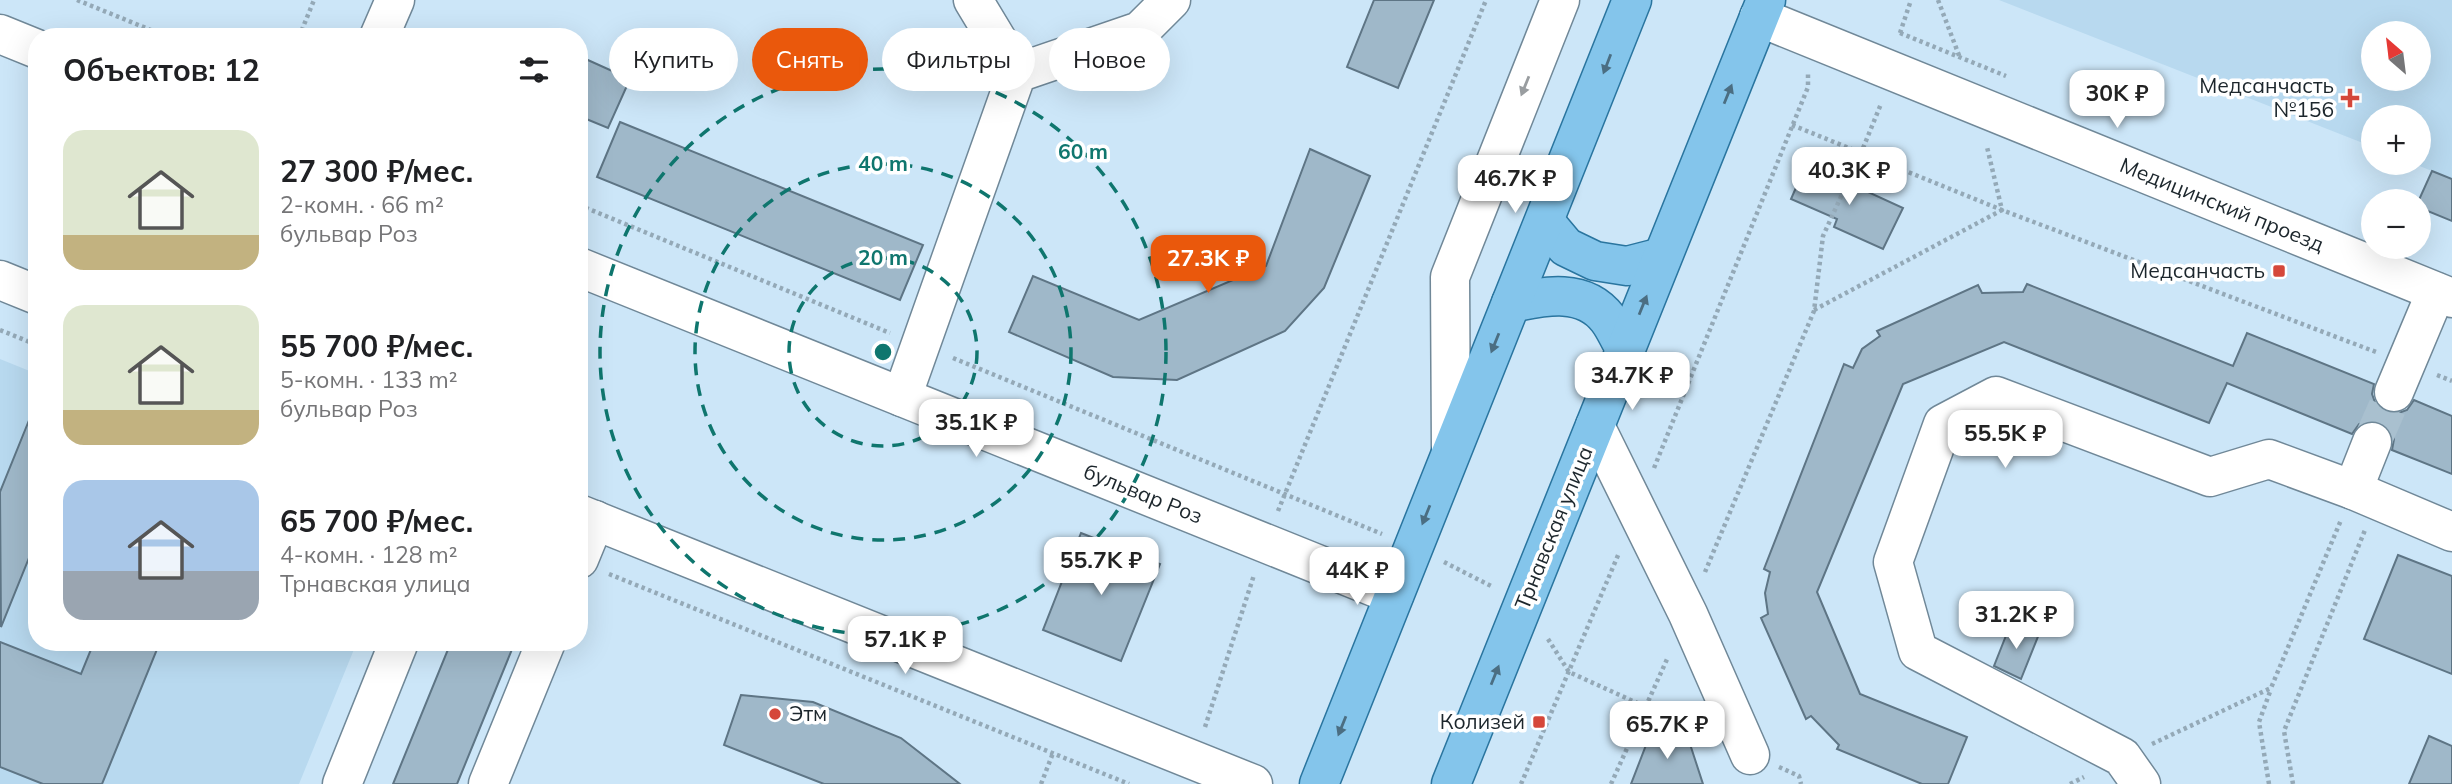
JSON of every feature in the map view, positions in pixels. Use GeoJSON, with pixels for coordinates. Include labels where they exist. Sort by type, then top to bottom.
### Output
{"type":"FeatureCollection","features":[{"type":"Feature","properties":{"kind":"main road"},"geometry":{"type":"LineString","coordinates":[[1319,784],[1632,0]]}},
{"type":"Feature","properties":{"kind":"main road","name":"Трнавская улица"},"geometry":{"type":"LineString","coordinates":[[1451,784],[1762,9]]}},
{"type":"Feature","properties":{"kind":"main road"},"geometry":{"type":"LineString","coordinates":[[1545,222],[1566,247],[1595,261],[1627,266],[1662,257]]}},
{"type":"Feature","properties":{"kind":"main road"},"geometry":{"type":"LineString","coordinates":[[1511,303],[1549,295],[1581,299],[1607,317],[1625,348]]}},
{"type":"Feature","properties":{"kind":"street"},"geometry":{"type":"LineString","coordinates":[[383,28],[394,0]]}},
{"type":"Feature","properties":{"kind":"street"},"geometry":{"type":"LineString","coordinates":[[973,0],[990,28]]}},
{"type":"Feature","properties":{"kind":"street"},"geometry":{"type":"LineString","coordinates":[[1035,67],[1140,31],[1171,0]]}},
{"type":"Feature","properties":{"kind":"street"},"geometry":{"type":"LineString","coordinates":[[1451,451],[1450,277],[1560,0]]}},
{"type":"Feature","properties":{"kind":"street","name":"Медицинский проезд"},"geometry":{"type":"LineString","coordinates":[[1762,9],[1808,38],[2444,295]]}},
{"type":"Feature","properties":{"kind":"street"},"geometry":{"type":"LineString","coordinates":[[0,34],[28,45]]}},
{"type":"Feature","properties":{"kind":"street"},"geometry":{"type":"LineString","coordinates":[[902,397],[1011,91]]}},
{"type":"Feature","properties":{"kind":"street","name":"бульвар Роз"},"geometry":{"type":"LineString","coordinates":[[588,271],[1394,595]]}},
{"type":"Feature","properties":{"kind":"street"},"geometry":{"type":"LineString","coordinates":[[0,280],[28,291]]}},
{"type":"Feature","properties":{"kind":"street"},"geometry":{"type":"LineString","coordinates":[[2401,378],[2444,295]]}},
{"type":"Feature","properties":{"kind":"street"},"geometry":{"type":"LineString","coordinates":[[2132,771],[1918,651],[1893,562],[1942,424],[1996,396],[2210,477],[2269,459],[2365,495],[2452,532]]}},
{"type":"Feature","properties":{"kind":"street"},"geometry":{"type":"LineString","coordinates":[[1595,426],[1688,614],[1749,755]]}},
{"type":"Feature","properties":{"kind":"street"},"geometry":{"type":"LineString","coordinates":[[2365,495],[2372,442]]}},
{"type":"Feature","properties":{"kind":"street"},"geometry":{"type":"LineString","coordinates":[[588,517],[1195,759],[1243,782]]}},
{"type":"Feature","properties":{"kind":"street"},"geometry":{"type":"LineString","coordinates":[[588,527],[592,566]]}},
{"type":"Feature","properties":{"kind":"street"},"geometry":{"type":"LineString","coordinates":[[342,784],[395,651]]}},
{"type":"Feature","properties":{"kind":"street"},"geometry":{"type":"LineString","coordinates":[[488,784],[542,651]]}},
{"type":"Feature","properties":{"kind":"path"},"geometry":{"type":"LineString","coordinates":[[77,0],[146,28]]}},
{"type":"Feature","properties":{"kind":"path"},"geometry":{"type":"LineString","coordinates":[[303,28],[314,0]]}},
{"type":"Feature","properties":{"kind":"path"},"geometry":{"type":"LineString","coordinates":[[1195,759],[1265,543],[1486,0]]}},
{"type":"Feature","properties":{"kind":"path"},"geometry":{"type":"LineString","coordinates":[[1900,33],[1911,0]]}},
{"type":"Feature","properties":{"kind":"path"},"geometry":{"type":"LineString","coordinates":[[1938,0],[1978,106],[2002,210]]}},
{"type":"Feature","properties":{"kind":"path"},"geometry":{"type":"LineString","coordinates":[[1521,784],[1637,511],[1808,87],[1808,38]]}},
{"type":"Feature","properties":{"kind":"path"},"geometry":{"type":"LineString","coordinates":[[1611,784],[1688,614],[1814,311],[1823,236],[1861,153],[1893,72]]}},
{"type":"Feature","properties":{"kind":"path"},"geometry":{"type":"LineString","coordinates":[[1792,125],[2401,378],[2452,381]]}},
{"type":"Feature","properties":{"kind":"path"},"geometry":{"type":"LineString","coordinates":[[588,209],[1413,547],[1524,602],[1569,672],[1749,755]]}},
{"type":"Feature","properties":{"kind":"path"},"geometry":{"type":"LineString","coordinates":[[1814,311],[2002,210]]}},
{"type":"Feature","properties":{"kind":"path"},"geometry":{"type":"LineString","coordinates":[[0,330],[28,341]]}},
{"type":"Feature","properties":{"kind":"path"},"geometry":{"type":"LineString","coordinates":[[2269,784],[2259,722],[2271,688],[2365,495]]}},
{"type":"Feature","properties":{"kind":"path"},"geometry":{"type":"LineString","coordinates":[[2293,784],[2284,732],[2365,495]]}},
{"type":"Feature","properties":{"kind":"path"},"geometry":{"type":"LineString","coordinates":[[592,566],[1129,784]]}},
{"type":"Feature","properties":{"kind":"path"},"geometry":{"type":"LineString","coordinates":[[2132,771],[2271,688]]}},
{"type":"Feature","properties":{"kind":"path"},"geometry":{"type":"LineString","coordinates":[[1041,784],[1054,753]]}},
{"type":"Feature","properties":{"kind":"shaded area","name":"Медсанчасть №156"},"geometry":{"type":"Polygon","coordinates":[[[1999,0],[2452,0],[2452,179],[2431,171],[2431,105],[2361,105],[2361,142],[1999,0]]]}},
{"type":"Feature","properties":{"kind":"shaded area"},"geometry":{"type":"Polygon","coordinates":[[[0,359],[28,370],[28,651],[353,651],[299,784],[0,784],[0,359]]]}},
{"type":"Feature","properties":{"kind":"building"},"geometry":{"type":"Polygon","coordinates":[[[1374,0],[1434,0],[1398,88],[1347,67],[1374,0]]]}},
{"type":"Feature","properties":{"kind":"building"},"geometry":{"type":"Polygon","coordinates":[[[588,60],[609,70],[609,91],[625,91],[608,128],[588,120],[588,60]]]}},
{"type":"Feature","properties":{"kind":"building"},"geometry":{"type":"Polygon","coordinates":[[[620,122],[923,245],[900,300],[597,177],[620,122]]]}},
{"type":"Feature","properties":{"kind":"building"},"geometry":{"type":"Polygon","coordinates":[[[1310,149],[1370,176],[1324,288],[1285,331],[1177,380],[1113,377],[1009,332],[1033,276],[1139,320],[1266,266],[1310,149]]]}},
{"type":"Feature","properties":{"kind":"building"},"geometry":{"type":"Polygon","coordinates":[[[1805,167],[1903,208],[1883,249],[1834,227],[1837,219],[1791,199],[1805,167]]]}},
{"type":"Feature","properties":{"kind":"building"},"geometry":{"type":"Polygon","coordinates":[[[2432,171],[2452,179],[2452,221],[2431,212],[2431,189],[2424,189],[2432,171]]]}},
{"type":"Feature","properties":{"kind":"building"},"geometry":{"type":"Polygon","coordinates":[[[2027,284],[2233,366],[2247,333],[2374,384],[2372,394],[2376,405],[2386,412],[2396,414],[2407,410],[2414,400],[2452,416],[2452,474],[2392,450],[2394,439],[2390,429],[2379,421],[2359,424],[2352,434],[2227,383],[2209,423],[2004,342],[1903,384],[1817,592],[1860,694],[1967,737],[1948,784],[1922,784],[1837,749],[1839,745],[1811,716],[1806,719],[1761,618],[1768,614],[1765,593],[1770,572],[1764,569],[1844,364],[1853,368],[1862,349],[1880,336],[1877,331],[1978,285],[1982,293],[2023,292],[2027,284]]]}},
{"type":"Feature","properties":{"kind":"building"},"geometry":{"type":"Polygon","coordinates":[[[28,423],[28,560],[1,627],[0,492],[28,423]]]}},
{"type":"Feature","properties":{"kind":"building"},"geometry":{"type":"Polygon","coordinates":[[[1081,533],[1160,564],[1121,661],[1043,630],[1081,533]]]}},
{"type":"Feature","properties":{"kind":"building"},"geometry":{"type":"Polygon","coordinates":[[[2398,555],[2452,576],[2452,674],[2364,639],[2398,555]]]}},
{"type":"Feature","properties":{"kind":"building"},"geometry":{"type":"Polygon","coordinates":[[[2011,623],[2039,634],[2021,679],[1994,666],[2011,623]]]}},
{"type":"Feature","properties":{"kind":"building"},"geometry":{"type":"Polygon","coordinates":[[[0,642],[81,674],[90,651],[156,651],[102,784],[43,784],[0,767],[0,642]]]}},
{"type":"Feature","properties":{"kind":"building"},"geometry":{"type":"Polygon","coordinates":[[[447,651],[511,651],[457,784],[393,784],[447,651]]]}},
{"type":"Feature","properties":{"kind":"building"},"geometry":{"type":"Polygon","coordinates":[[[741,695],[813,702],[901,738],[960,784],[824,784],[724,745],[741,695]]]}},
{"type":"Feature","properties":{"kind":"building"},"geometry":{"type":"Polygon","coordinates":[[[1653,727],[1689,741],[1703,784],[1631,784],[1653,727]]]}},
{"type":"Feature","properties":{"kind":"building"},"geometry":{"type":"Polygon","coordinates":[[[2429,736],[2452,746],[2452,784],[2409,784],[2429,736]]]}},
{"type":"Feature","properties":{"kind":"tunnel"},"geometry":{"type":"LineString","coordinates":[[2372,442],[2394,392]]}},
{"type":"Feature","properties":{"kind":"place","name":"Медсанчасть №156"},"geometry":{"type":"Point","coordinates":[2350,98]}},
{"type":"Feature","properties":{"kind":"place","name":"Медсанчасть"},"geometry":{"type":"Point","coordinates":[2279,271]}},
{"type":"Feature","properties":{"kind":"place","name":"Этм"},"geometry":{"type":"Point","coordinates":[775,714]}},
{"type":"Feature","properties":{"kind":"place","name":"Колизей"},"geometry":{"type":"Point","coordinates":[1539,722]}}]}
